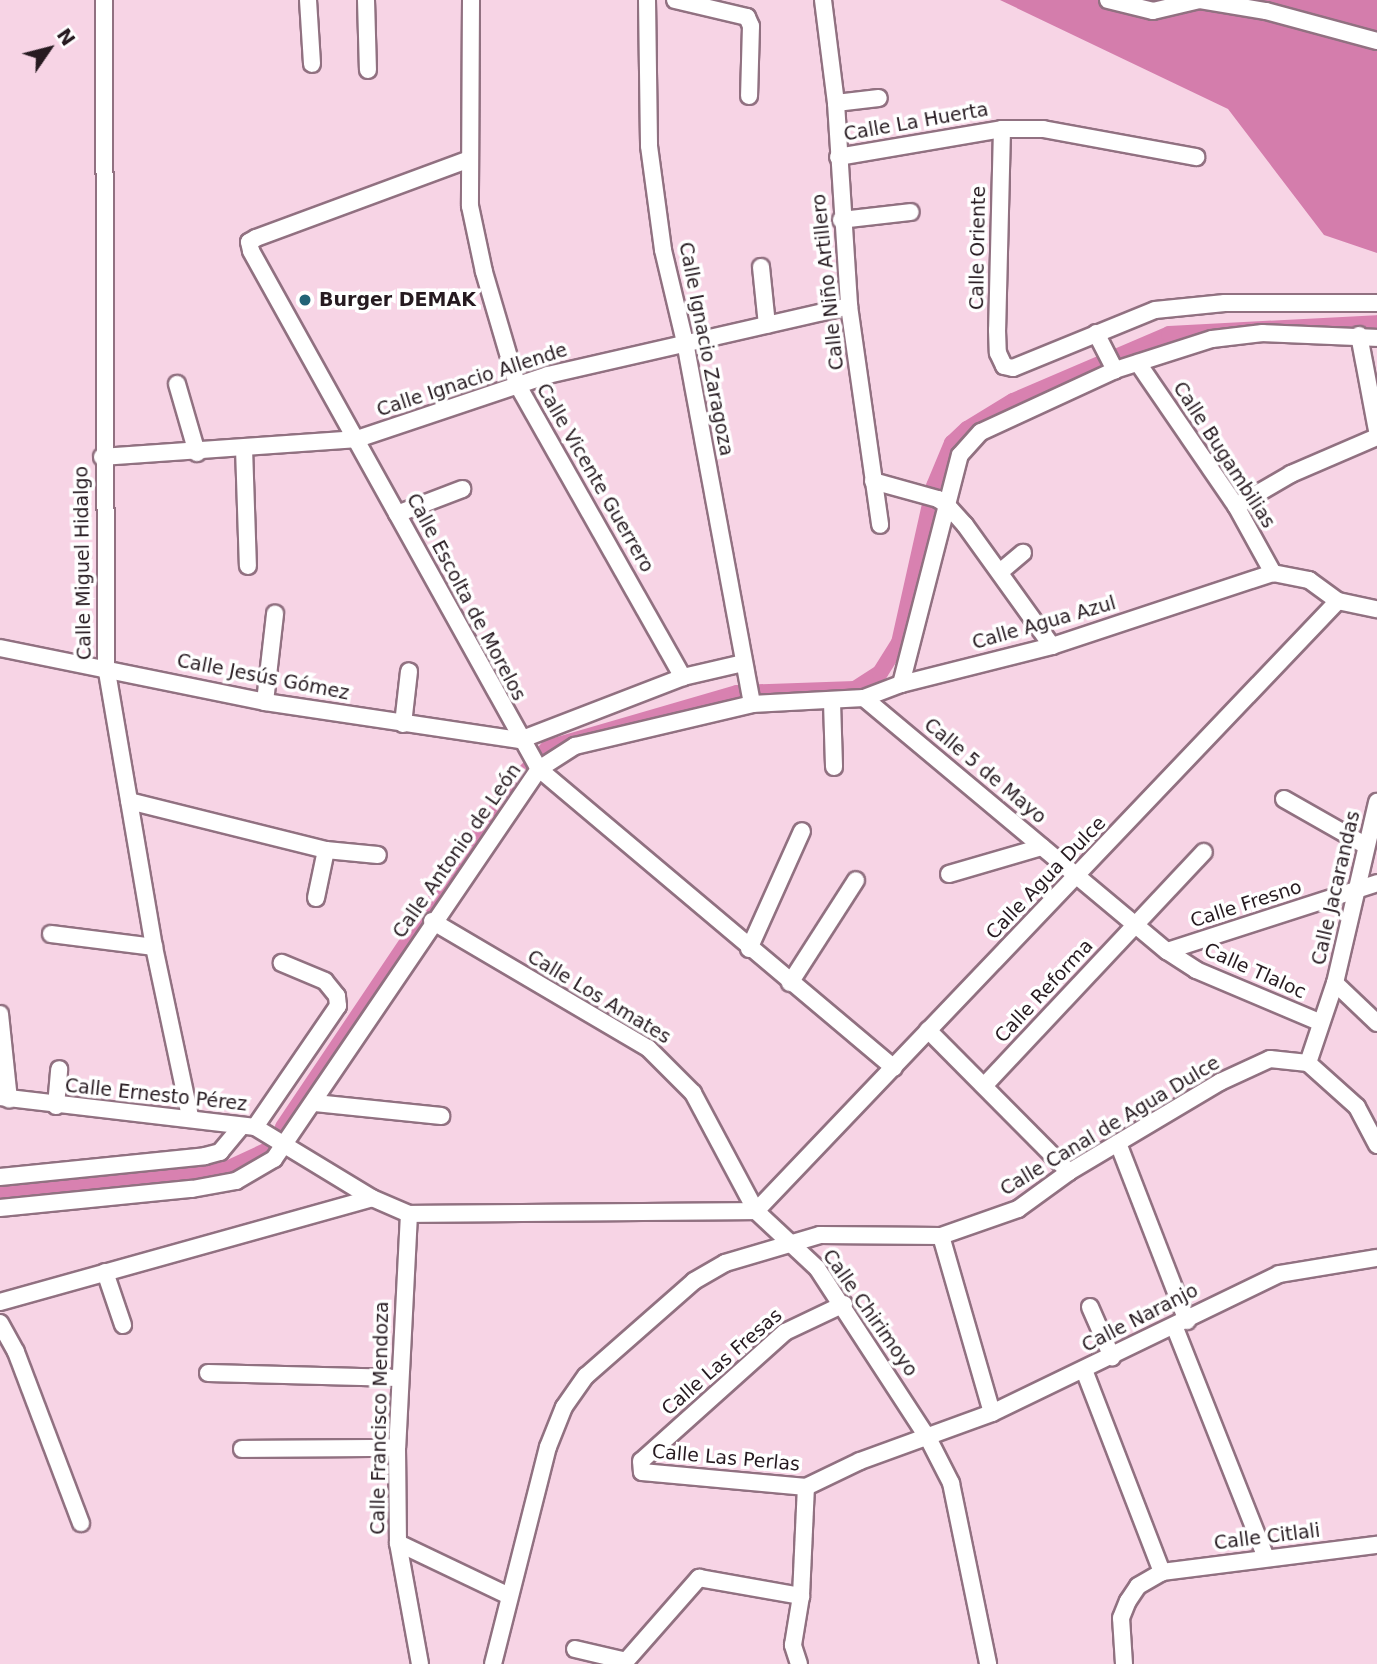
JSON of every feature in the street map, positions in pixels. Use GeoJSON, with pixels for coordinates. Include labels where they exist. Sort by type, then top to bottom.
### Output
{"type":"FeatureCollection","features":[{"type":"Feature","properties":{"kind":"street","name":"Calle Miguel Hidalgo"},"geometry":{"type":"LineString","coordinates":[[104,0],[103,457],[106,666],[154,947],[190,1117]]}},
{"type":"Feature","properties":{"kind":"street"},"geometry":{"type":"LineString","coordinates":[[307,0],[312,64]]}},
{"type":"Feature","properties":{"kind":"street"},"geometry":{"type":"LineString","coordinates":[[366,0],[368,70]]}},
{"type":"Feature","properties":{"kind":"street","name":"Calle Vicente Guerrero"},"geometry":{"type":"LineString","coordinates":[[471,0],[467,160],[470,206],[484,272],[517,384],[683,677]]}},
{"type":"Feature","properties":{"kind":"street","name":"Calle Ignacio Zaragoza"},"geometry":{"type":"LineString","coordinates":[[647,0],[649,146],[663,250],[685,342],[750,699]]}},
{"type":"Feature","properties":{"kind":"street"},"geometry":{"type":"LineString","coordinates":[[675,0],[747,17],[751,26],[749,96]]}},
{"type":"Feature","properties":{"kind":"street","name":"Calle Niño Artillero"},"geometry":{"type":"LineString","coordinates":[[823,0],[836,103],[841,220],[849,306],[880,525]]}},
{"type":"Feature","properties":{"kind":"street"},"geometry":{"type":"LineString","coordinates":[[1108,0],[1153,10],[1200,0],[1266,11],[1377,41]]}},
{"type":"Feature","properties":{"kind":"street"},"geometry":{"type":"LineString","coordinates":[[836,103],[879,98]]}},
{"type":"Feature","properties":{"kind":"street","name":"Calle La Huerta"},"geometry":{"type":"LineString","coordinates":[[838,157],[1002,129],[1043,129],[1196,156]]}},
{"type":"Feature","properties":{"kind":"street","name":"Calle Oriente"},"geometry":{"type":"LineString","coordinates":[[1002,129],[997,330],[998,353],[1004,366],[1013,368],[1106,353]]}},
{"type":"Feature","properties":{"kind":"street","name":"Calle Escolta de Morelos"},"geometry":{"type":"LineString","coordinates":[[467,160],[248,242],[522,744],[537,765],[749,949],[894,1068]]}},
{"type":"Feature","properties":{"kind":"street"},"geometry":{"type":"LineString","coordinates":[[841,220],[911,212]]}},
{"type":"Feature","properties":{"kind":"street"},"geometry":{"type":"LineString","coordinates":[[761,267],[766,325]]}},
{"type":"Feature","properties":{"kind":"street"},"geometry":{"type":"LineString","coordinates":[[901,684],[942,502],[960,455],[981,432],[1106,353],[1155,310],[1190,304],[1377,303]]}},
{"type":"Feature","properties":{"kind":"street","name":"Calle Ignacio Allende"},"geometry":{"type":"LineString","coordinates":[[103,457],[197,453],[357,439],[517,384],[685,342],[849,306]]}},
{"type":"Feature","properties":{"kind":"street"},"geometry":{"type":"LineString","coordinates":[[1106,353],[1138,363],[1212,339],[1263,333],[1359,335],[1377,338]]}},
{"type":"Feature","properties":{"kind":"street"},"geometry":{"type":"LineString","coordinates":[[1359,335],[1377,430]]}},
{"type":"Feature","properties":{"kind":"street","name":"Calle Bugambilias"},"geometry":{"type":"LineString","coordinates":[[1138,363],[1236,506],[1273,573]]}},
{"type":"Feature","properties":{"kind":"street"},"geometry":{"type":"LineString","coordinates":[[177,384],[197,453]]}},
{"type":"Feature","properties":{"kind":"street"},"geometry":{"type":"LineString","coordinates":[[1236,506],[1291,474],[1377,437]]}},
{"type":"Feature","properties":{"kind":"street"},"geometry":{"type":"LineString","coordinates":[[244,449],[248,566]]}},
{"type":"Feature","properties":{"kind":"street"},"geometry":{"type":"LineString","coordinates":[[873,481],[942,502],[1000,572],[1052,646]]}},
{"type":"Feature","properties":{"kind":"street"},"geometry":{"type":"LineString","coordinates":[[397,514],[462,489]]}},
{"type":"Feature","properties":{"kind":"street"},"geometry":{"type":"LineString","coordinates":[[1000,572],[1023,553]]}},
{"type":"Feature","properties":{"kind":"street","name":"Calle Agua Azul"},"geometry":{"type":"LineString","coordinates":[[750,699],[832,702],[864,698],[901,684],[1052,646],[1273,573],[1309,580],[1338,601]]}},
{"type":"Feature","properties":{"kind":"street"},"geometry":{"type":"LineString","coordinates":[[1338,601],[1377,609]]}},
{"type":"Feature","properties":{"kind":"street","name":"Calle Agua Dulce"},"geometry":{"type":"LineString","coordinates":[[756,1211],[1077,878],[1338,601]]}},
{"type":"Feature","properties":{"kind":"street"},"geometry":{"type":"LineString","coordinates":[[265,702],[275,614]]}},
{"type":"Feature","properties":{"kind":"street","name":"Calle Jesús Gómez"},"geometry":{"type":"LineString","coordinates":[[0,648],[106,666],[265,702],[522,744]]}},
{"type":"Feature","properties":{"kind":"street"},"geometry":{"type":"LineString","coordinates":[[522,744],[683,677],[743,667]]}},
{"type":"Feature","properties":{"kind":"street"},"geometry":{"type":"LineString","coordinates":[[403,724],[409,671]]}},
{"type":"Feature","properties":{"kind":"street","name":"Calle 5 de Mayo"},"geometry":{"type":"LineString","coordinates":[[864,698],[1077,878]]}},
{"type":"Feature","properties":{"kind":"street","name":"Calle Antonio de León"},"geometry":{"type":"LineString","coordinates":[[264,1133],[315,1103],[432,921],[537,765],[575,747],[750,699]]}},
{"type":"Feature","properties":{"kind":"street"},"geometry":{"type":"LineString","coordinates":[[832,702],[834,766]]}},
{"type":"Feature","properties":{"kind":"street"},"geometry":{"type":"LineString","coordinates":[[1284,799],[1365,845]]}},
{"type":"Feature","properties":{"kind":"street"},"geometry":{"type":"LineString","coordinates":[[129,801],[326,850],[378,855]]}},
{"type":"Feature","properties":{"kind":"street","name":"Calle Jacarandas"},"geometry":{"type":"LineString","coordinates":[[1308,1063],[1319,1022],[1335,983],[1377,802]]}},
{"type":"Feature","properties":{"kind":"street"},"geometry":{"type":"LineString","coordinates":[[749,949],[802,831]]}},
{"type":"Feature","properties":{"kind":"street"},"geometry":{"type":"LineString","coordinates":[[949,874],[1042,847]]}},
{"type":"Feature","properties":{"kind":"street"},"geometry":{"type":"LineString","coordinates":[[316,898],[326,850]]}},
{"type":"Feature","properties":{"kind":"street","name":"Calle Reforma"},"geometry":{"type":"LineString","coordinates":[[984,1086],[1204,852]]}},
{"type":"Feature","properties":{"kind":"street","name":"Calle Tlaloc"},"geometry":{"type":"LineString","coordinates":[[1077,878],[1167,951],[1196,970],[1319,1022]]}},
{"type":"Feature","properties":{"kind":"street"},"geometry":{"type":"LineString","coordinates":[[790,983],[856,880]]}},
{"type":"Feature","properties":{"kind":"street","name":"Calle Fresno"},"geometry":{"type":"LineString","coordinates":[[1167,951],[1377,883]]}},
{"type":"Feature","properties":{"kind":"street","name":"Calle Los Amates"},"geometry":{"type":"LineString","coordinates":[[432,921],[648,1048],[672,1067],[694,1093],[756,1211]]}},
{"type":"Feature","properties":{"kind":"street"},"geometry":{"type":"LineString","coordinates":[[51,934],[154,947]]}},
{"type":"Feature","properties":{"kind":"street"},"geometry":{"type":"LineString","coordinates":[[0,1177],[205,1156],[264,1133],[338,1006],[337,996],[325,981],[282,963]]}},
{"type":"Feature","properties":{"kind":"street"},"geometry":{"type":"LineString","coordinates":[[1335,983],[1374,1013]]}},
{"type":"Feature","properties":{"kind":"street"},"geometry":{"type":"LineString","coordinates":[[0,1014],[4,1098]]}},
{"type":"Feature","properties":{"kind":"street"},"geometry":{"type":"LineString","coordinates":[[928,1030],[1069,1172]]}},
{"type":"Feature","properties":{"kind":"street","name":"Calle Canal de Agua Dulce"},"geometry":{"type":"LineString","coordinates":[[493,1664],[507,1595],[548,1447],[564,1407],[586,1376],[694,1281],[725,1264],[820,1235],[941,1236],[1018,1209],[1069,1172],[1220,1082],[1270,1059],[1308,1063]]}},
{"type":"Feature","properties":{"kind":"street"},"geometry":{"type":"LineString","coordinates":[[1308,1063],[1357,1107],[1377,1145]]}},
{"type":"Feature","properties":{"kind":"street"},"geometry":{"type":"LineString","coordinates":[[57,1106],[59,1069]]}},
{"type":"Feature","properties":{"kind":"street","name":"Calle Ernesto Pérez"},"geometry":{"type":"LineString","coordinates":[[4,1098],[57,1106],[190,1117],[264,1133],[372,1198],[409,1214]]}},
{"type":"Feature","properties":{"kind":"street"},"geometry":{"type":"LineString","coordinates":[[315,1103],[441,1116]]}},
{"type":"Feature","properties":{"kind":"street"},"geometry":{"type":"LineString","coordinates":[[0,1208],[236,1181],[274,1159],[264,1133]]}},
{"type":"Feature","properties":{"kind":"street"},"geometry":{"type":"LineString","coordinates":[[1118,1143],[1266,1559]]}},
{"type":"Feature","properties":{"kind":"street"},"geometry":{"type":"LineString","coordinates":[[0,1302],[372,1198]]}},
{"type":"Feature","properties":{"kind":"street"},"geometry":{"type":"LineString","coordinates":[[409,1214],[756,1211]]}},
{"type":"Feature","properties":{"kind":"street","name":"Calle Chirimoyo"},"geometry":{"type":"LineString","coordinates":[[756,1211],[792,1242],[844,1304],[928,1438],[951,1483],[988,1664]]}},
{"type":"Feature","properties":{"kind":"street","name":"Calle Francisco Mendoza"},"geometry":{"type":"LineString","coordinates":[[409,1214],[399,1378],[398,1543],[420,1664]]}},
{"type":"Feature","properties":{"kind":"street"},"geometry":{"type":"LineString","coordinates":[[941,1236],[992,1413]]}},
{"type":"Feature","properties":{"kind":"street","name":"Calle Naranjo"},"geometry":{"type":"LineString","coordinates":[[928,1438],[992,1413],[1112,1357],[1279,1274],[1377,1258]]}},
{"type":"Feature","properties":{"kind":"street"},"geometry":{"type":"LineString","coordinates":[[105,1272],[123,1325]]}},
{"type":"Feature","properties":{"kind":"street","name":"Calle Las Fresas"},"geometry":{"type":"LineString","coordinates":[[639,1467],[785,1332],[844,1304]]}},
{"type":"Feature","properties":{"kind":"street"},"geometry":{"type":"LineString","coordinates":[[1090,1307],[1112,1357]]}},
{"type":"Feature","properties":{"kind":"street"},"geometry":{"type":"LineString","coordinates":[[0,1323],[16,1352],[81,1523]]}},
{"type":"Feature","properties":{"kind":"street"},"geometry":{"type":"LineString","coordinates":[[1084,1370],[1162,1572],[1138,1586],[1128,1601],[1121,1618],[1124,1664]]}},
{"type":"Feature","properties":{"kind":"street"},"geometry":{"type":"LineString","coordinates":[[208,1373],[399,1378]]}},
{"type":"Feature","properties":{"kind":"street","name":"Calle Las Perlas"},"geometry":{"type":"LineString","coordinates":[[639,1467],[647,1474],[806,1487],[928,1438]]}},
{"type":"Feature","properties":{"kind":"street"},"geometry":{"type":"LineString","coordinates":[[242,1449],[397,1448]]}},
{"type":"Feature","properties":{"kind":"street"},"geometry":{"type":"LineString","coordinates":[[799,1664],[793,1646],[801,1596],[806,1487]]}},
{"type":"Feature","properties":{"kind":"street"},"geometry":{"type":"LineString","coordinates":[[398,1543],[507,1595]]}},
{"type":"Feature","properties":{"kind":"street","name":"Calle Citlali"},"geometry":{"type":"LineString","coordinates":[[1162,1572],[1377,1545]]}},
{"type":"Feature","properties":{"kind":"street"},"geometry":{"type":"LineString","coordinates":[[575,1649],[626,1661],[699,1578],[801,1596]]}},
{"type":"Feature","properties":{"kind":"shaded area"},"geometry":{"type":"Polygon","coordinates":[[[1000,0],[1377,0],[1377,253],[1324,235],[1228,109],[1000,0]]]}},
{"type":"Feature","properties":{"kind":"waterway"},"geometry":{"type":"LineString","coordinates":[[283,1127],[513,785],[548,748],[737,693],[855,689],[880,673],[899,643],[934,486],[952,443],[967,429],[1013,401],[1169,334],[1377,323]]}},
{"type":"Feature","properties":{"kind":"waterway"},"geometry":{"type":"LineString","coordinates":[[0,1192],[229,1168],[270,1149]]}},
{"type":"Feature","properties":{"kind":"place","name":"Burger DEMAK"},"geometry":{"type":"Point","coordinates":[305,300]}}]}
